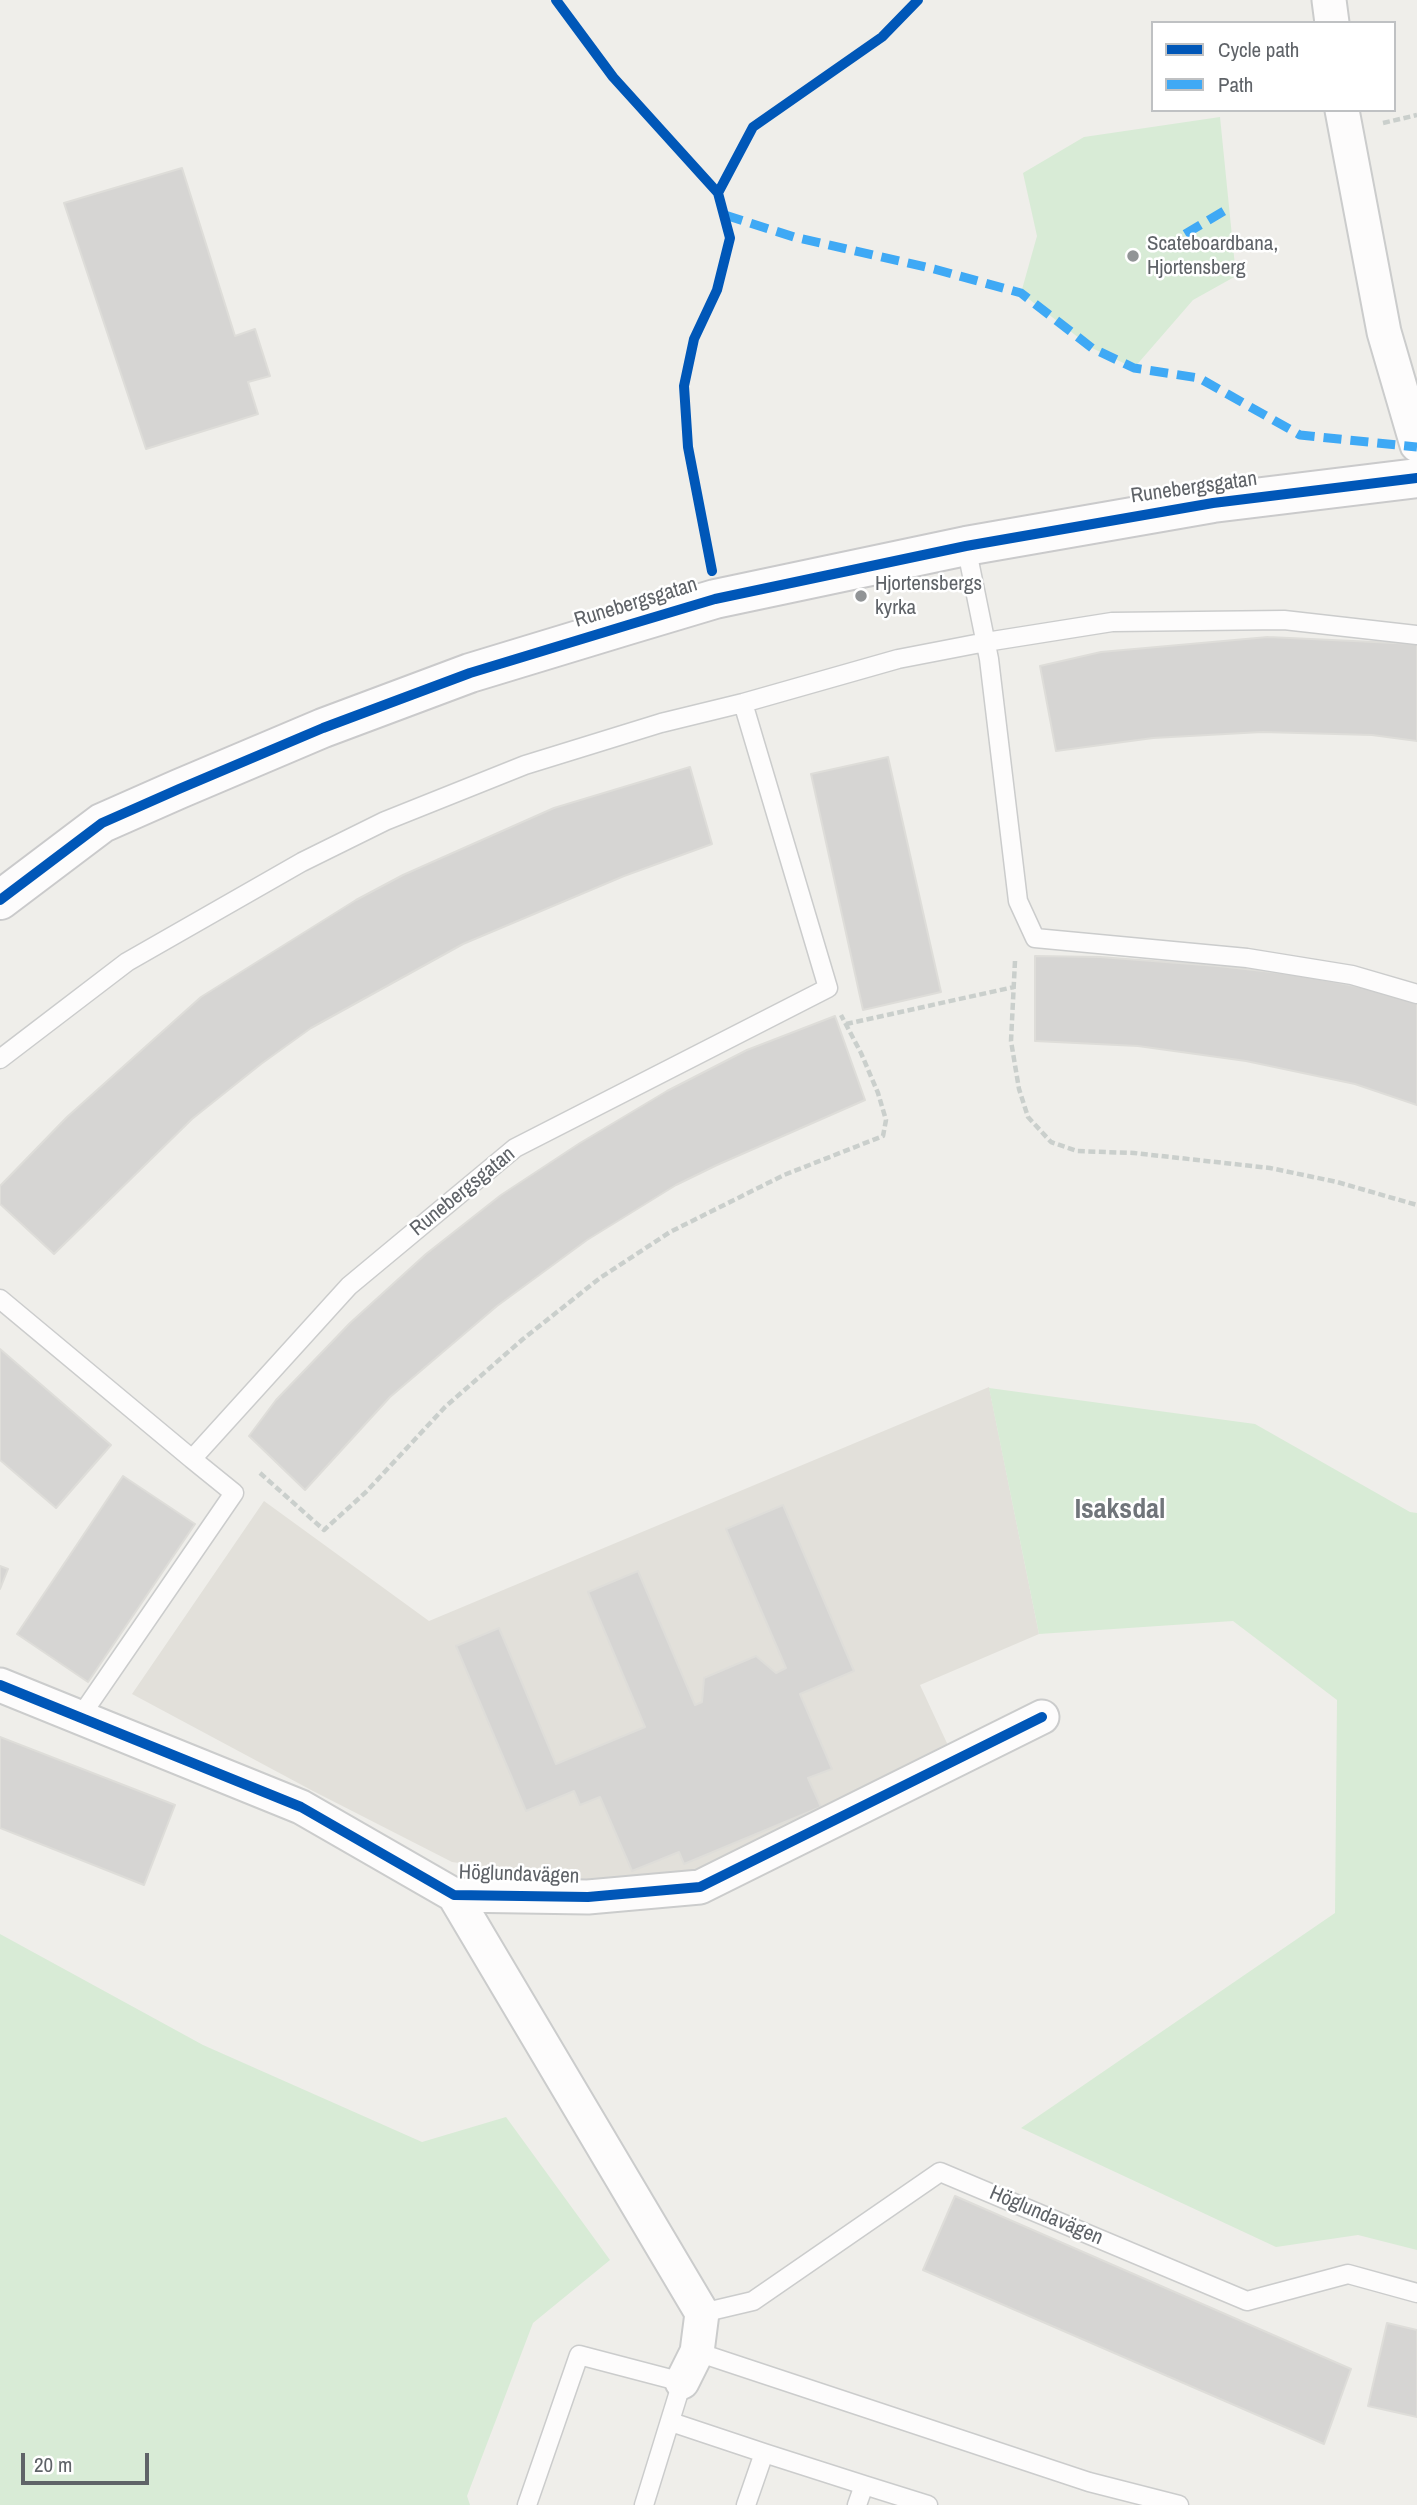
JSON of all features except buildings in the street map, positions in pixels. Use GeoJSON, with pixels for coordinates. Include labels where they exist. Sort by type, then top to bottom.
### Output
{"type":"FeatureCollection","features":[{"type":"Feature","properties":{"kind":"street"},"geometry":{"type":"LineString","coordinates":[[1329,0],[1332,21]]}},
{"type":"Feature","properties":{"kind":"street"},"geometry":{"type":"LineString","coordinates":[[1342,112],[1384,332],[1417,445]]}},
{"type":"Feature","properties":{"kind":"street","name":"Runebergsgatan"},"geometry":{"type":"LineString","coordinates":[[0,900],[102,823],[323,728],[458,678],[715,599],[966,546],[1213,503],[1417,478]]}},
{"type":"Feature","properties":{"kind":"street","name":"Höglundavägen"},"geometry":{"type":"LineString","coordinates":[[0,1685],[301,1807],[454,1895],[588,1897],[700,1887],[1042,1717]]}},
{"type":"Feature","properties":{"kind":"street","name":"Höglundavägen"},"geometry":{"type":"LineString","coordinates":[[454,1895],[702,2313]]}},
{"type":"Feature","properties":{"kind":"street"},"geometry":{"type":"LineString","coordinates":[[682,2382],[697,2353],[702,2313]]}},
{"type":"Feature","properties":{"kind":"lane"},"geometry":{"type":"LineString","coordinates":[[966,546],[986,642],[1018,901],[1035,938],[1247,958],[1352,975],[1417,994]]}},
{"type":"Feature","properties":{"kind":"lane"},"geometry":{"type":"LineString","coordinates":[[0,1059],[127,962],[302,862],[385,821],[525,765],[661,723],[743,704],[898,660],[986,642],[1112,622],[1284,621],[1417,635]]}},
{"type":"Feature","properties":{"kind":"lane"},"geometry":{"type":"LineString","coordinates":[[743,704],[828,988]]}},
{"type":"Feature","properties":{"kind":"lane","name":"Runebergsgatan"},"geometry":{"type":"LineString","coordinates":[[192,1459],[349,1286],[515,1148],[828,988]]}},
{"type":"Feature","properties":{"kind":"lane"},"geometry":{"type":"LineString","coordinates":[[0,1299],[234,1493],[80,1717]]}},
{"type":"Feature","properties":{"kind":"lane","name":"Höglundavägen"},"geometry":{"type":"LineString","coordinates":[[702,2313],[753,2301],[940,2172],[1247,2301],[1348,2274],[1417,2293]]}},
{"type":"Feature","properties":{"kind":"lane"},"geometry":{"type":"LineString","coordinates":[[697,2353],[1089,2482],[1179,2505]]}},
{"type":"Feature","properties":{"kind":"lane"},"geometry":{"type":"LineString","coordinates":[[527,2505],[579,2355],[682,2382],[644,2505]]}},
{"type":"Feature","properties":{"kind":"lane"},"geometry":{"type":"LineString","coordinates":[[671,2422],[928,2505]]}},
{"type":"Feature","properties":{"kind":"lane"},"geometry":{"type":"LineString","coordinates":[[746,2505],[764,2452]]}},
{"type":"Feature","properties":{"kind":"lane"},"geometry":{"type":"LineString","coordinates":[[857,2505],[864,2485]]}},
{"type":"Feature","properties":{"kind":"path"},"geometry":{"type":"LineString","coordinates":[[1018,901],[1011,1041],[1019,1089],[1028,1117],[1051,1142],[1077,1151],[1133,1153],[1270,1168],[1337,1182],[1417,1205]]}},
{"type":"Feature","properties":{"kind":"path"},"geometry":{"type":"LineString","coordinates":[[846,1024],[1014,987]]}},
{"type":"Feature","properties":{"kind":"path"},"geometry":{"type":"LineString","coordinates":[[215,1433],[324,1530],[366,1492],[444,1407],[600,1278],[681,1226],[784,1175],[883,1136],[886,1120],[878,1093],[862,1053],[828,988]]}},
{"type":"Feature","properties":{"kind":"shaded area"},"geometry":{"type":"Polygon","coordinates":[[[989,1387],[1039,1634],[920,1685],[952,1754],[689,1874],[586,1881],[452,1862],[132,1694],[264,1501],[429,1621],[989,1387]]]}},
{"type":"Feature","properties":{"kind":"green space","name":"Scateboardbana, Hjortensberg"},"geometry":{"type":"Polygon","coordinates":[[[1220,117],[1236,276],[1193,300],[1134,368],[1092,348],[1021,293],[1037,236],[1023,173],[1084,137],[1220,117]]]}},
{"type":"Feature","properties":{"kind":"green space"},"geometry":{"type":"Polygon","coordinates":[[[989,1388],[1255,1424],[1410,1512],[1417,1513],[1417,2250],[1358,2235],[1276,2247],[1021,2128],[1335,1913],[1337,1700],[1233,1621],[1039,1634],[989,1388]]]}},
{"type":"Feature","properties":{"kind":"green space"},"geometry":{"type":"Polygon","coordinates":[[[0,1934],[203,2045],[422,2142],[506,2117],[610,2260],[533,2323],[467,2496],[470,2505],[0,2505],[0,1934]]]}},
{"type":"Feature","properties":{"kind":"marked path"},"geometry":{"type":"LineString","coordinates":[[1185,234],[1229,208]]}},
{"type":"Feature","properties":{"kind":"marked path"},"geometry":{"type":"LineString","coordinates":[[725,215],[794,237],[934,269],[1021,293],[1092,348],[1134,368],[1199,378],[1300,435],[1417,447]]}},
{"type":"Feature","properties":{"kind":"cycle path"},"geometry":{"type":"LineString","coordinates":[[556,0],[613,77],[718,193]]}},
{"type":"Feature","properties":{"kind":"cycle path"},"geometry":{"type":"LineString","coordinates":[[712,571],[688,447],[684,386],[694,339],[717,290],[730,238],[718,193],[753,127],[882,37],[918,0]]}},
{"type":"Feature","properties":{"kind":"cycle path"},"geometry":{"type":"LineString","coordinates":[[0,900],[102,823],[323,728],[470,673],[715,599],[966,546],[1213,503],[1417,478]]}},
{"type":"Feature","properties":{"kind":"cycle path"},"geometry":{"type":"LineString","coordinates":[[0,1685],[301,1807],[454,1895],[588,1897],[700,1887],[1042,1717]]}},
{"type":"Feature","properties":{"kind":"place","name":"Scateboardbana, Hjortensberg"},"geometry":{"type":"Point","coordinates":[1133,256]}},
{"type":"Feature","properties":{"kind":"place","name":"Hjortensbergs kyrka"},"geometry":{"type":"Point","coordinates":[861,596]}},
{"type":"Feature","properties":{"kind":"district","name":"Isaksdal"},"geometry":{"type":"Point","coordinates":[1120,1510]}}]}
